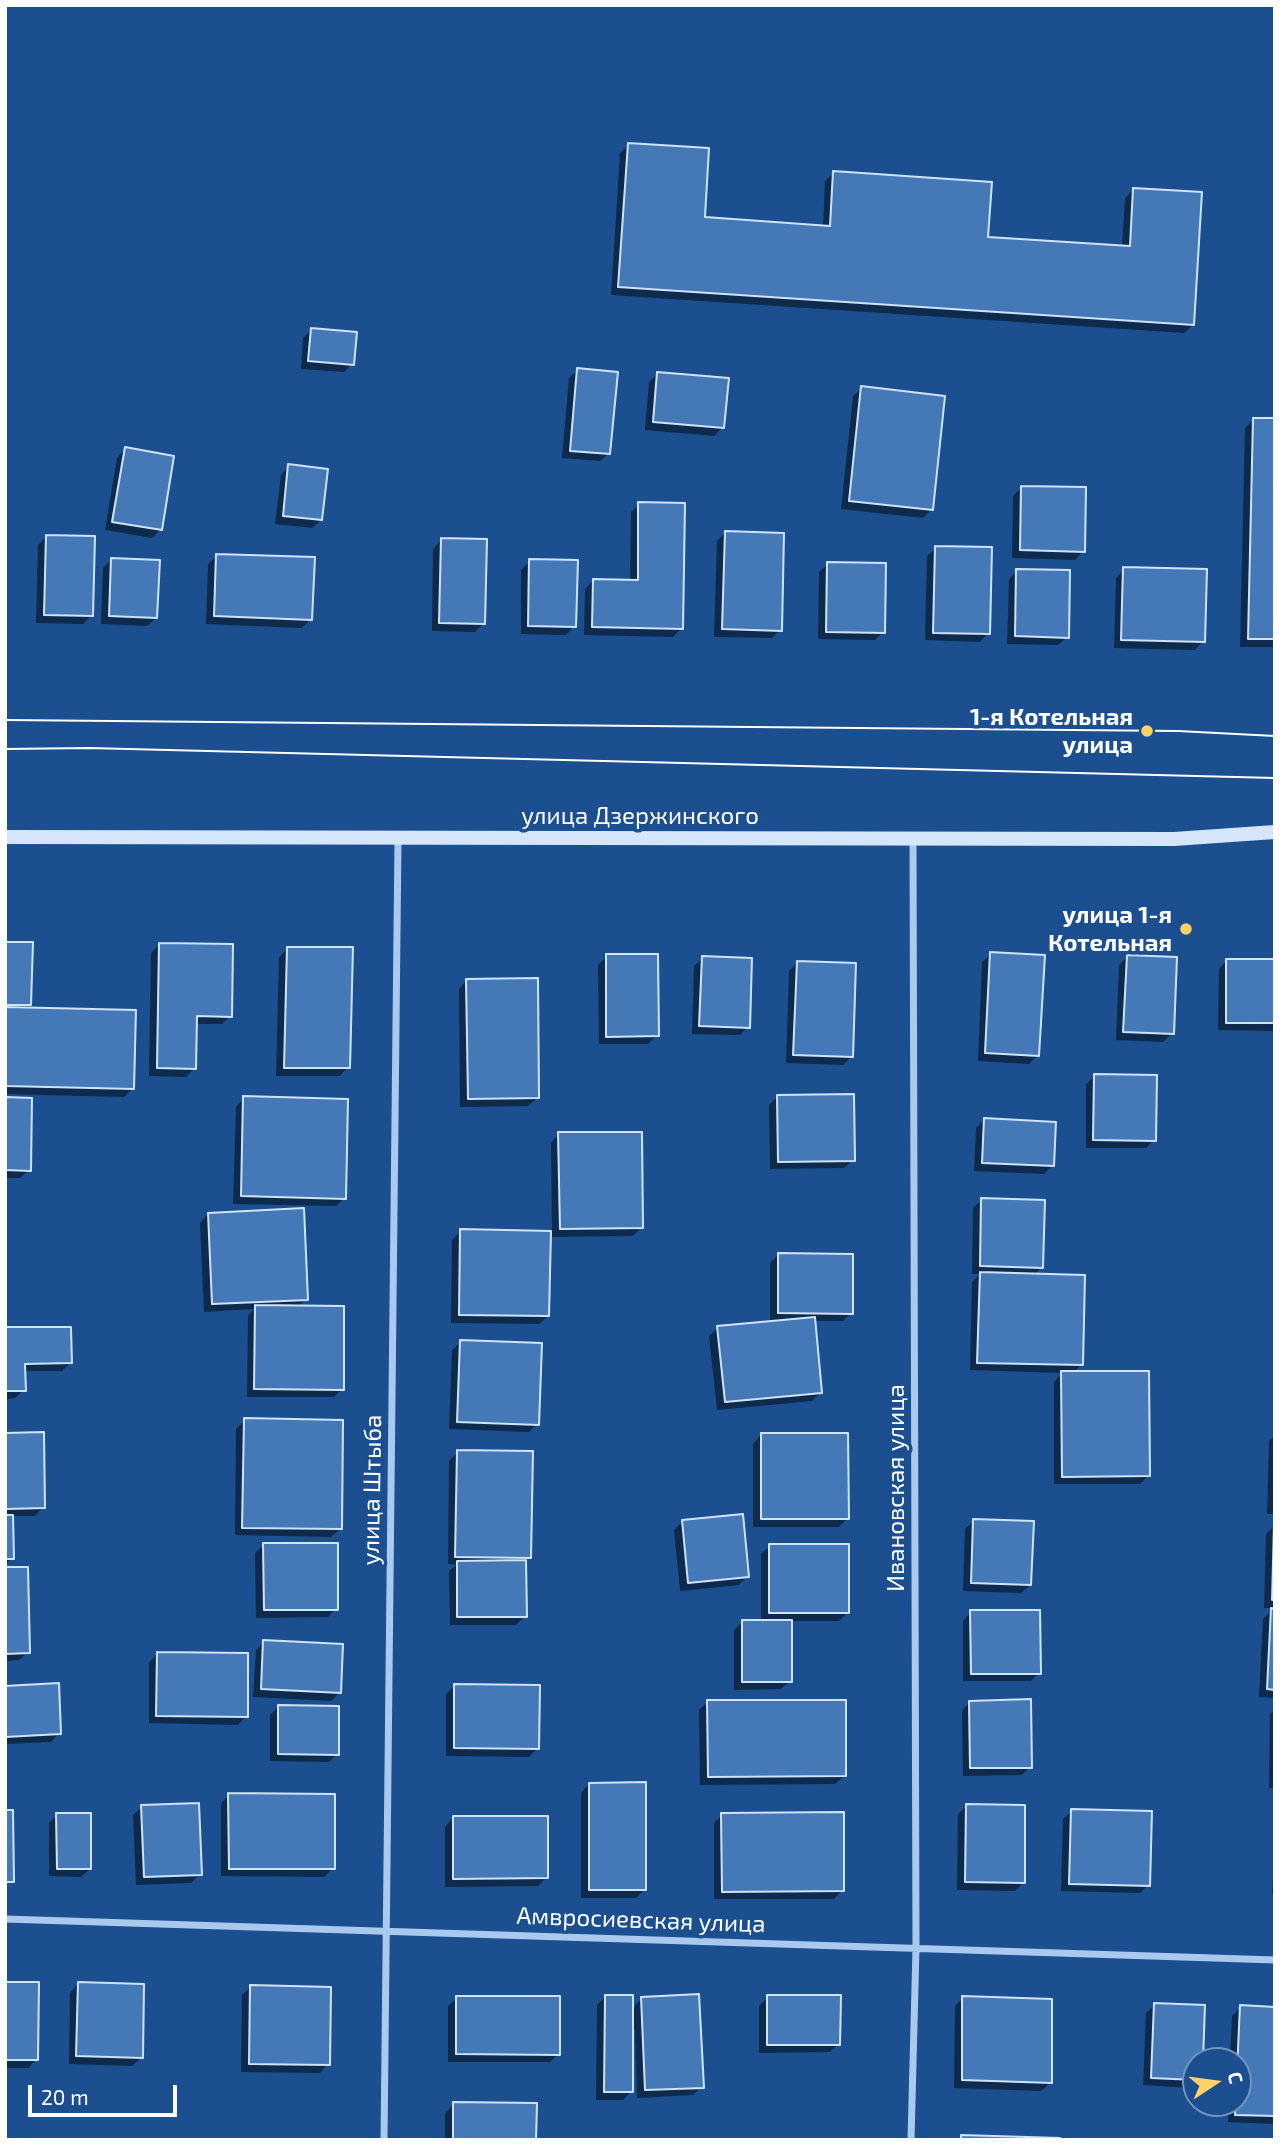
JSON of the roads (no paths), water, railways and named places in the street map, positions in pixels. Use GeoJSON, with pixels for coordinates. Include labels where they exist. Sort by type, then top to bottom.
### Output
{"type":"FeatureCollection","features":[{"type":"Feature","properties":{"kind":"main road","name":"улица Дзержинского"},"geometry":{"type":"LineString","coordinates":[[5,838],[1174,839],[1275,832]]}},
{"type":"Feature","properties":{"kind":"street","name":"Ивановская улица"},"geometry":{"type":"LineString","coordinates":[[911,2140],[916,1948],[914,837]]}},
{"type":"Feature","properties":{"kind":"street","name":"улица Штыба"},"geometry":{"type":"LineString","coordinates":[[384,2140],[398,840]]}},
{"type":"Feature","properties":{"kind":"street","name":"Амвросиевская улица"},"geometry":{"type":"LineString","coordinates":[[5,1919],[1275,1960]]}},
{"type":"Feature","properties":{"kind":"tram line"},"geometry":{"type":"LineString","coordinates":[[5,720],[1178,731],[1275,736]]}},
{"type":"Feature","properties":{"kind":"tram line"},"geometry":{"type":"LineString","coordinates":[[5,749],[89,748],[1275,778]]}},
{"type":"Feature","properties":{"kind":"place","name":"1-я Котельная улица"},"geometry":{"type":"Point","coordinates":[1147,731]}},
{"type":"Feature","properties":{"kind":"place","name":"улица 1-я Котельная"},"geometry":{"type":"Point","coordinates":[1186,929]}}]}
